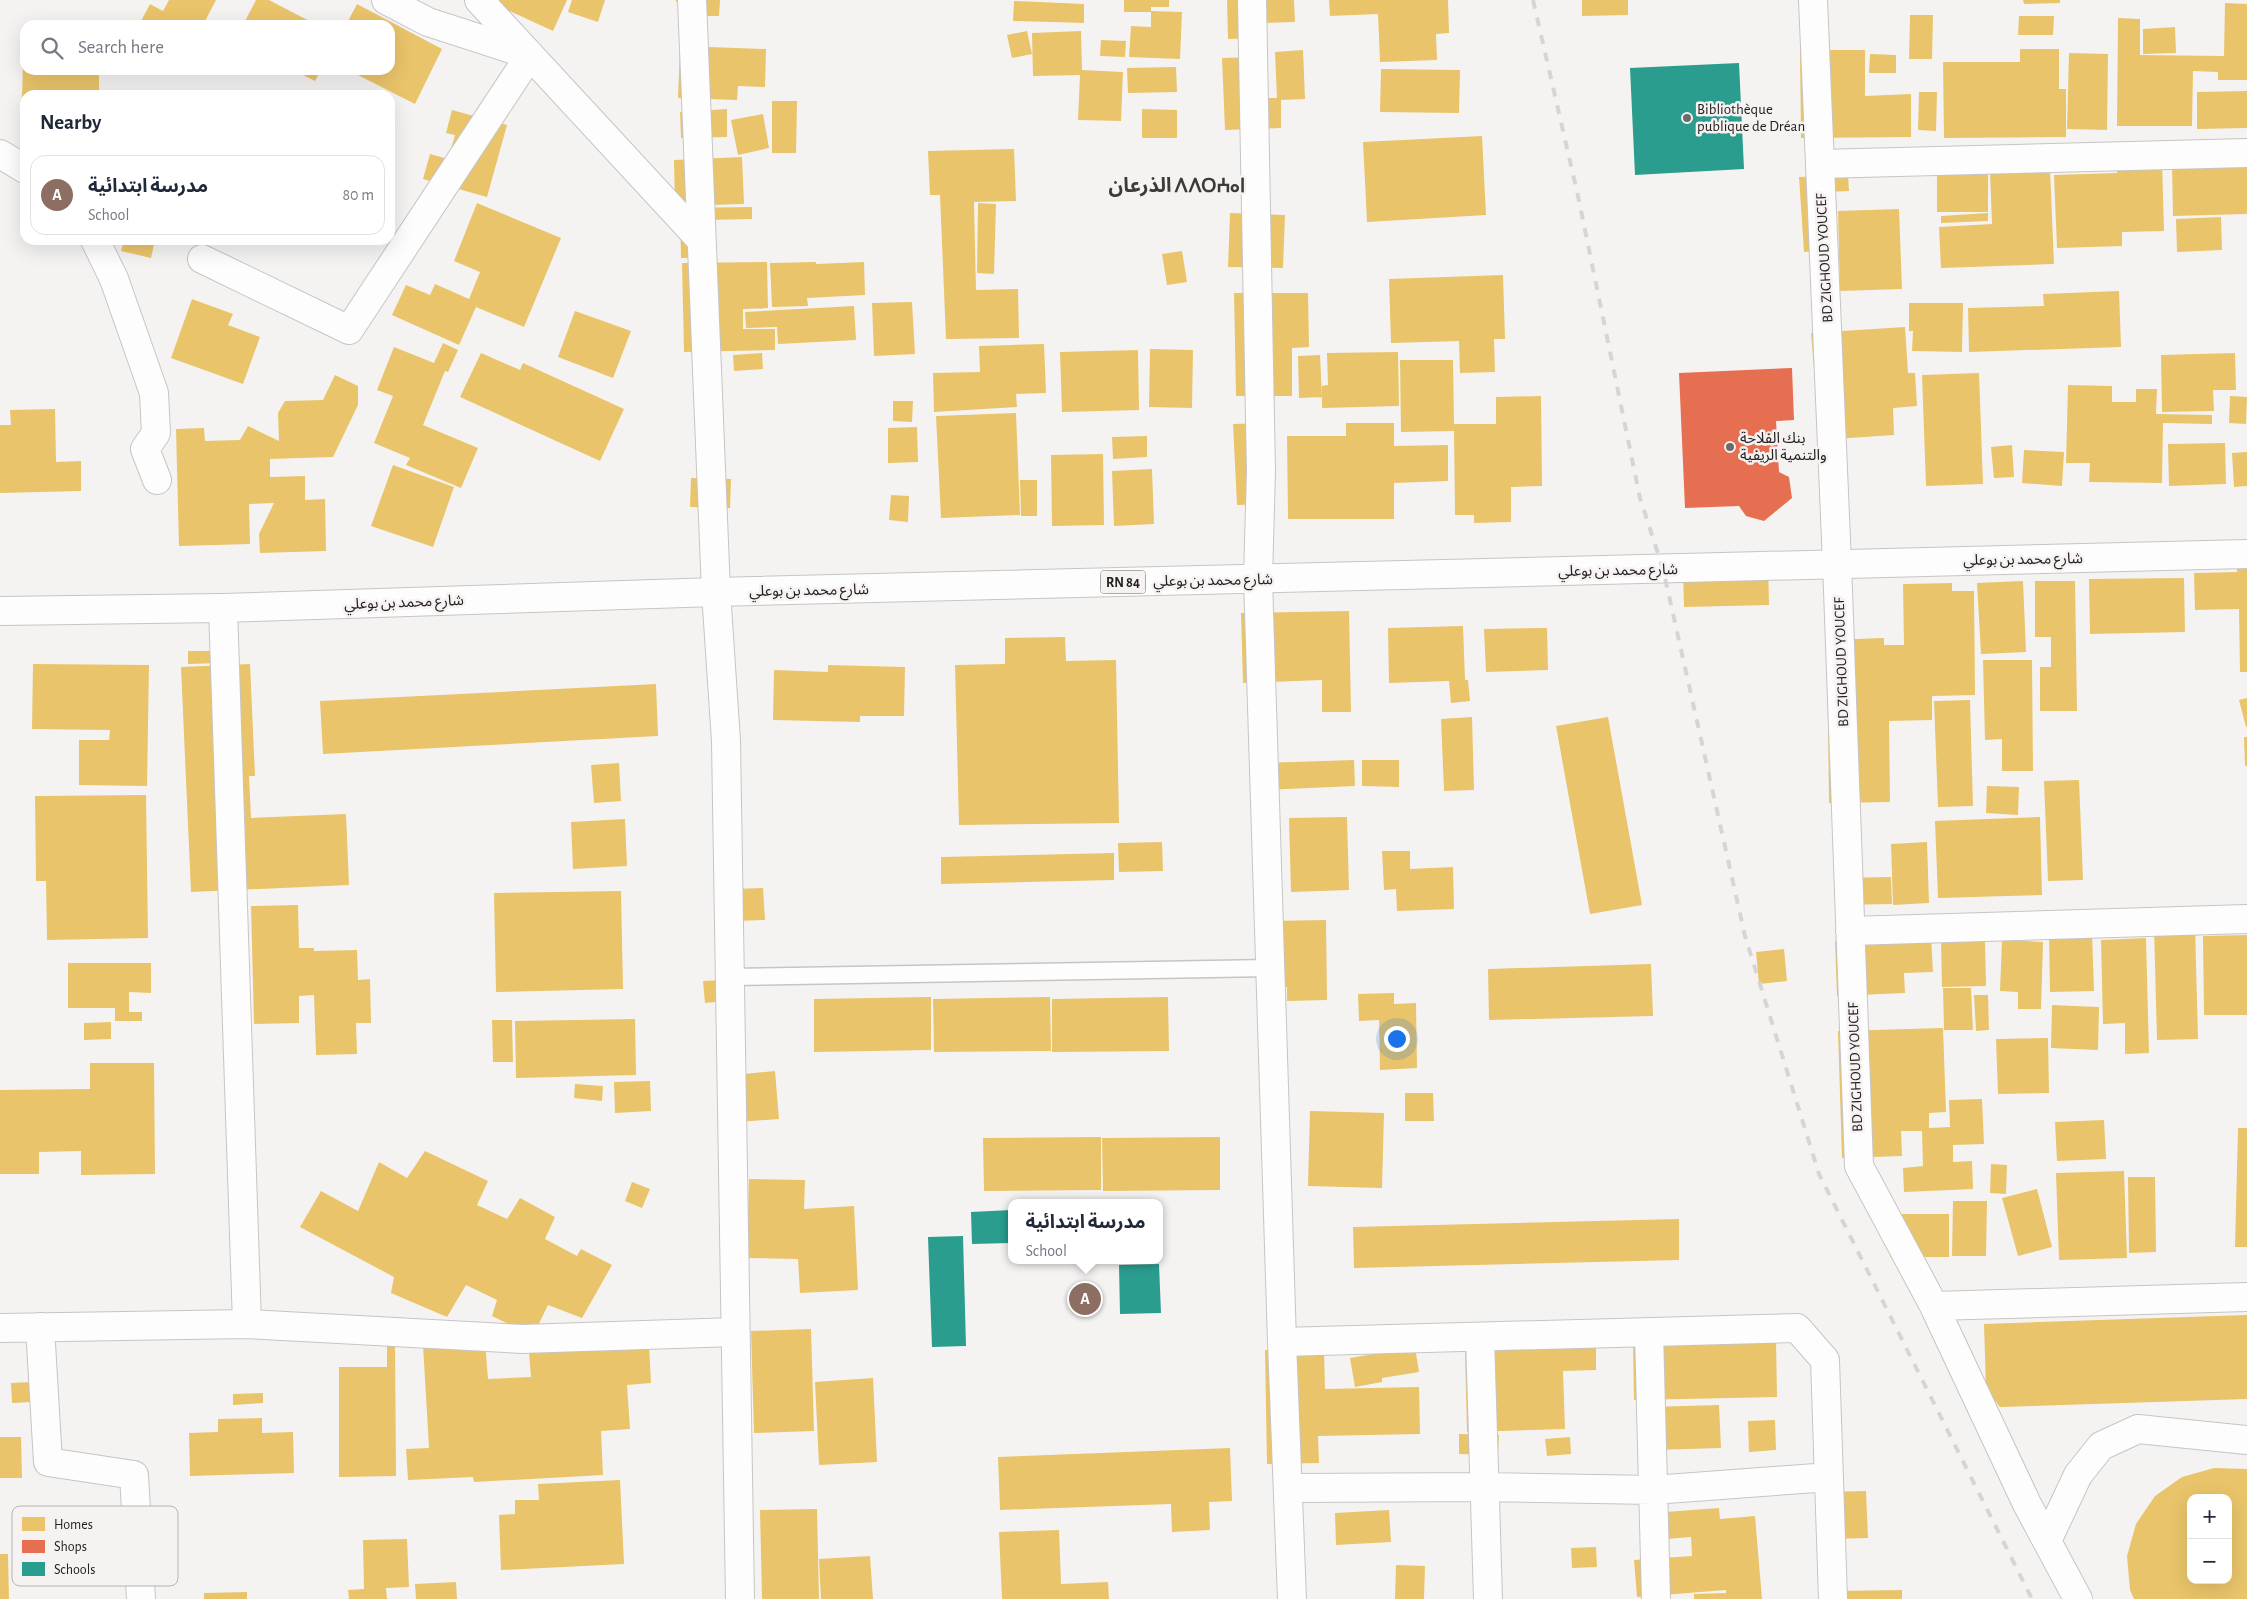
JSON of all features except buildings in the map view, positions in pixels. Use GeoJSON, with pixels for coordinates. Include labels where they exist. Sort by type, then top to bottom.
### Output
{"type":"FeatureCollection","features":[{"type":"Feature","properties":{"kind":"street"},"geometry":{"type":"LineString","coordinates":[[386,0],[428,22],[530,55]]}},
{"type":"Feature","properties":{"kind":"street"},"geometry":{"type":"LineString","coordinates":[[479,0],[701,240]]}},
{"type":"Feature","properties":{"kind":"street"},"geometry":{"type":"LineString","coordinates":[[692,0],[716,592],[726,742],[740,1599]]}},
{"type":"Feature","properties":{"kind":"street"},"geometry":{"type":"LineString","coordinates":[[1252,0],[1261,471],[1258,579],[1292,1599]]}},
{"type":"Feature","properties":{"kind":"street","name":"BD ZIGHOUD YOUCEF"},"geometry":{"type":"LineString","coordinates":[[1813,0],[1837,563],[1859,1166],[1934,1306],[2027,1504],[2078,1599]]}},
{"type":"Feature","properties":{"kind":"street"},"geometry":{"type":"LineString","coordinates":[[202,259],[349,330],[530,55]]}},
{"type":"Feature","properties":{"kind":"street"},"geometry":{"type":"LineString","coordinates":[[1820,164],[2247,153]]}},
{"type":"Feature","properties":{"kind":"street"},"geometry":{"type":"LineString","coordinates":[[0,154],[20,166]]}},
{"type":"Feature","properties":{"kind":"street"},"geometry":{"type":"LineString","coordinates":[[97,245],[114,279],[154,393],[156,433],[145,449],[157,480]]}},
{"type":"Feature","properties":{"kind":"street","name":"شارع محمد بن بوعلي"},"geometry":{"type":"LineString","coordinates":[[0,611],[223,608],[716,592],[2247,554]]}},
{"type":"Feature","properties":{"kind":"street"},"geometry":{"type":"LineString","coordinates":[[223,608],[247,1324]]}},
{"type":"Feature","properties":{"kind":"street"},"geometry":{"type":"LineString","coordinates":[[1850,931],[2247,919]]}},
{"type":"Feature","properties":{"kind":"street"},"geometry":{"type":"LineString","coordinates":[[1934,1306],[2247,1297]]}},
{"type":"Feature","properties":{"kind":"street"},"geometry":{"type":"LineString","coordinates":[[0,1328],[247,1324],[522,1339],[735,1332]]}},
{"type":"Feature","properties":{"kind":"street"},"geometry":{"type":"LineString","coordinates":[[40,1327],[48,1462],[134,1474],[136,1506]]}},
{"type":"Feature","properties":{"kind":"street"},"geometry":{"type":"LineString","coordinates":[[1282,1342],[1797,1328],[1825,1360],[1834,1599]]}},
{"type":"Feature","properties":{"kind":"street"},"geometry":{"type":"LineString","coordinates":[[1649,1332],[1656,1599]]}},
{"type":"Feature","properties":{"kind":"street"},"geometry":{"type":"LineString","coordinates":[[1480,1337],[1488,1599]]}},
{"type":"Feature","properties":{"kind":"street"},"geometry":{"type":"LineString","coordinates":[[2047,1541],[2078,1474],[2102,1446],[2138,1429],[2247,1440]]}},
{"type":"Feature","properties":{"kind":"street"},"geometry":{"type":"LineString","coordinates":[[1289,1488],[1485,1487],[1653,1490],[1829,1477]]}},
{"type":"Feature","properties":{"kind":"street"},"geometry":{"type":"LineString","coordinates":[[140,1586],[141,1599]]}},
{"type":"Feature","properties":{"kind":"lane"},"geometry":{"type":"LineString","coordinates":[[730,977],[1270,968]]}},
{"type":"Feature","properties":{"kind":"railway"},"geometry":{"type":"LineString","coordinates":[[1533,0],[1578,196],[1640,498],[1663,569],[1745,936],[1819,1174],[2032,1599]]}},
{"type":"Feature","properties":{"kind":"place","name":"Bibliothèque publique de Dréan"},"geometry":{"type":"Point","coordinates":[1687,118]}},
{"type":"Feature","properties":{"kind":"place","name":"بنك الفلاحة والتنمية الريفية"},"geometry":{"type":"Point","coordinates":[1730,447]}},
{"type":"Feature","properties":{"kind":"place","name":"مدرسة ابتدائية"},"geometry":{"type":"Point","coordinates":[1085,1299]}},
{"type":"Feature","properties":{"kind":"district","name":"الذرعان ⴷⴷⵔⵄⴰⵏ"},"geometry":{"type":"Point","coordinates":[1177,185]}}]}
